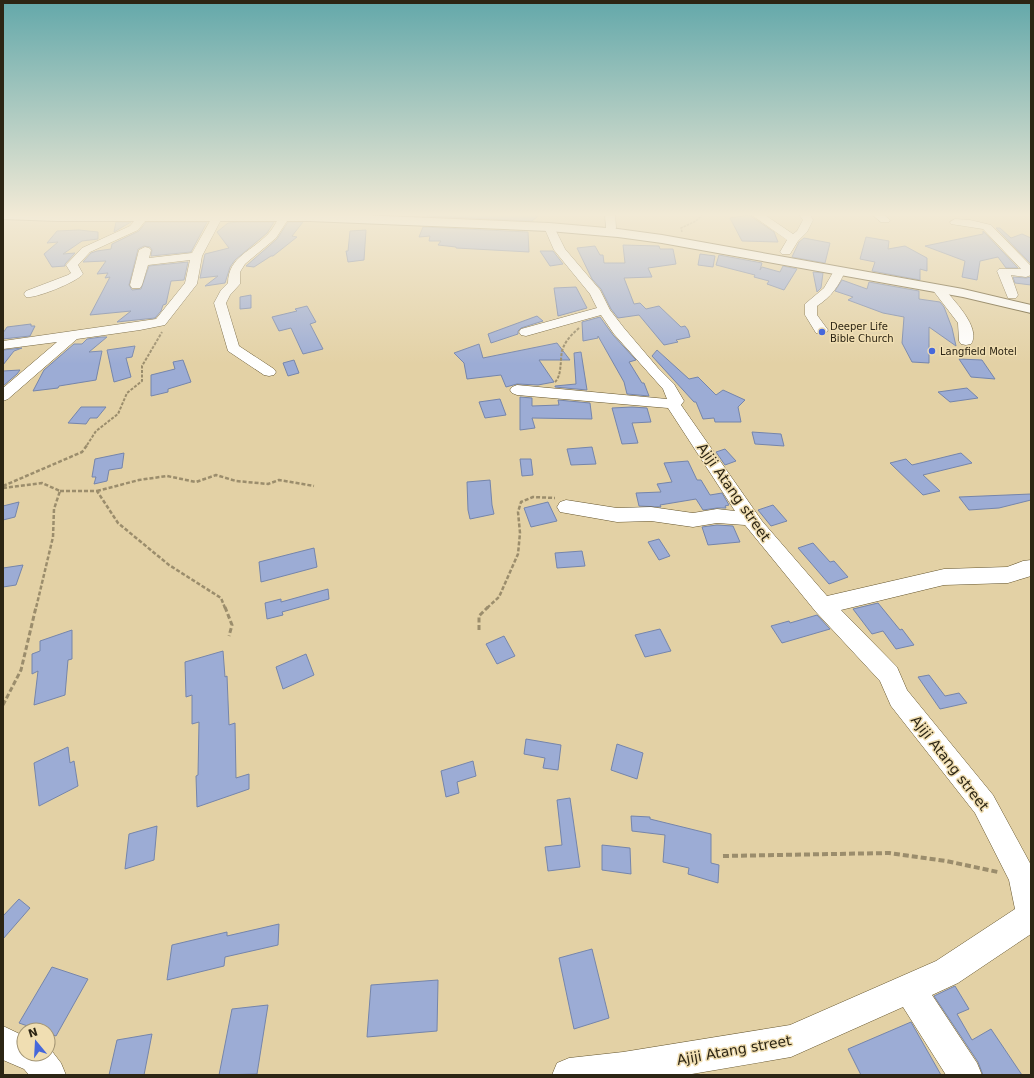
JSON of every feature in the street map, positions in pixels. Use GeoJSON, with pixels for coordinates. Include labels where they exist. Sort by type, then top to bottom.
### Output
{"type":"FeatureCollection","features":[{"type":"Feature","properties":{"kind":"main road"},"geometry":{"type":"LineString","coordinates":[[796,263],[963,293],[1031,309]]}},
{"type":"Feature","properties":{"kind":"main road"},"geometry":{"type":"LineString","coordinates":[[849,263],[964,284],[1031,300]]}},
{"type":"Feature","properties":{"kind":"street"},"geometry":{"type":"LineString","coordinates":[[30,294],[72,278],[78,274],[72,265],[74,263]]}},
{"type":"Feature","properties":{"kind":"street"},"geometry":{"type":"LineString","coordinates":[[136,285],[143,263]]}},
{"type":"Feature","properties":{"kind":"street"},"geometry":{"type":"LineString","coordinates":[[3,345],[160,322],[190,284],[194,263]]}},
{"type":"Feature","properties":{"kind":"street"},"geometry":{"type":"LineString","coordinates":[[240,263],[234,272],[234,284],[225,293],[220,303],[233,348],[269,372]]}},
{"type":"Feature","properties":{"kind":"street","name":"Ajiji Atang street"},"geometry":{"type":"LineString","coordinates":[[569,1075],[623,1069],[791,1042],[947,972],[1017,926],[1031,915],[1022,877],[984,804],[899,698],[889,674],[824,606],[750,519],[673,404],[676,401],[669,387],[652,371],[619,331],[604,310],[596,293],[571,263]]}},
{"type":"Feature","properties":{"kind":"street"},"geometry":{"type":"LineString","coordinates":[[1012,295],[1003,271],[1026,274],[1030,272],[1022,263]]}},
{"type":"Feature","properties":{"kind":"street"},"geometry":{"type":"LineString","coordinates":[[820,330],[811,315],[811,304],[823,298],[833,286],[839,271]]}},
{"type":"Feature","properties":{"kind":"street"},"geometry":{"type":"LineString","coordinates":[[938,289],[965,324],[966,341]]}},
{"type":"Feature","properties":{"kind":"street"},"geometry":{"type":"LineString","coordinates":[[526,332],[581,315],[604,310]]}},
{"type":"Feature","properties":{"kind":"street"},"geometry":{"type":"LineString","coordinates":[[3,396],[73,335]]}},
{"type":"Feature","properties":{"kind":"street"},"geometry":{"type":"LineString","coordinates":[[517,390],[673,404]]}},
{"type":"Feature","properties":{"kind":"street"},"geometry":{"type":"LineString","coordinates":[[566,507],[617,514],[651,514],[693,520],[717,516],[750,519]]}},
{"type":"Feature","properties":{"kind":"street"},"geometry":{"type":"LineString","coordinates":[[824,606],[944,577],[1008,575],[1023,569],[1031,568]]}},
{"type":"Feature","properties":{"kind":"street"},"geometry":{"type":"LineString","coordinates":[[910,989],[965,1075]]}},
{"type":"Feature","properties":{"kind":"street"},"geometry":{"type":"LineString","coordinates":[[3,1042],[16,1049]]}},
{"type":"Feature","properties":{"kind":"street"},"geometry":{"type":"LineString","coordinates":[[40,1062],[49,1075]]}},
{"type":"Feature","properties":{"kind":"path"},"geometry":{"type":"LineString","coordinates":[[3,487],[82,452],[96,431],[118,414],[127,394],[142,381],[142,366],[164,327],[167,313]]}},
{"type":"Feature","properties":{"kind":"path"},"geometry":{"type":"LineString","coordinates":[[543,393],[559,378],[560,360],[564,346],[569,336],[582,326],[581,315]]}},
{"type":"Feature","properties":{"kind":"path"},"geometry":{"type":"LineString","coordinates":[[3,487],[42,483],[60,491],[96,491],[139,480],[167,476],[196,482],[216,475],[236,481],[268,484],[279,480],[314,486]]}},
{"type":"Feature","properties":{"kind":"path"},"geometry":{"type":"LineString","coordinates":[[3,705],[20,670],[54,537],[54,509],[60,491]]}},
{"type":"Feature","properties":{"kind":"path"},"geometry":{"type":"LineString","coordinates":[[96,491],[118,523],[169,565],[196,581],[220,598],[232,625],[229,636]]}},
{"type":"Feature","properties":{"kind":"path"},"geometry":{"type":"LineString","coordinates":[[479,630],[479,616],[498,597],[518,554],[520,533],[518,512],[521,502],[533,497],[555,498],[566,507]]}},
{"type":"Feature","properties":{"kind":"path"},"geometry":{"type":"LineString","coordinates":[[722,856],[889,853],[946,861],[1022,877]]}},
{"type":"Feature","properties":{"kind":"building"},"geometry":{"type":"Polygon","coordinates":[[[50,263],[66,263],[65,266],[52,267],[50,263]]]}},
{"type":"Feature","properties":{"kind":"building"},"geometry":{"type":"Polygon","coordinates":[[[104,263],[134,263],[129,285],[132,290],[141,289],[149,266],[188,263],[184,280],[171,281],[166,304],[163,305],[161,311],[155,318],[117,322],[131,311],[90,315],[110,277],[105,278],[108,273],[97,274],[104,263]]]}},
{"type":"Feature","properties":{"kind":"building"},"geometry":{"type":"Polygon","coordinates":[[[203,263],[233,263],[225,283],[205,286],[218,276],[200,278],[203,263]]]}},
{"type":"Feature","properties":{"kind":"building"},"geometry":{"type":"Polygon","coordinates":[[[249,263],[260,263],[254,267],[246,266],[249,263]]]}},
{"type":"Feature","properties":{"kind":"building"},"geometry":{"type":"Polygon","coordinates":[[[548,263],[563,264],[550,266],[548,263]]]}},
{"type":"Feature","properties":{"kind":"building"},"geometry":{"type":"Polygon","coordinates":[[[584,263],[676,263],[648,268],[652,277],[624,278],[634,304],[640,303],[646,309],[659,306],[681,327],[685,326],[690,337],[676,340],[678,342],[664,345],[639,315],[618,318],[611,309],[601,289],[592,279],[584,263]]]}},
{"type":"Feature","properties":{"kind":"building"},"geometry":{"type":"Polygon","coordinates":[[[698,263],[714,263],[713,267],[698,265],[698,263]]]}},
{"type":"Feature","properties":{"kind":"building"},"geometry":{"type":"Polygon","coordinates":[[[717,263],[762,263],[760,270],[762,267],[780,272],[783,266],[797,269],[784,290],[767,284],[769,281],[754,277],[755,275],[716,265],[717,263]]]}},
{"type":"Feature","properties":{"kind":"building"},"geometry":{"type":"Polygon","coordinates":[[[875,263],[927,263],[927,271],[920,269],[920,280],[872,271],[875,263]]]}},
{"type":"Feature","properties":{"kind":"building"},"geometry":{"type":"Polygon","coordinates":[[[965,263],[980,263],[977,280],[962,277],[965,263]]]}},
{"type":"Feature","properties":{"kind":"building"},"geometry":{"type":"Polygon","coordinates":[[[1003,263],[1014,263],[1018,268],[1006,268],[1003,263]]]}},
{"type":"Feature","properties":{"kind":"building"},"geometry":{"type":"Polygon","coordinates":[[[813,272],[823,273],[821,288],[817,292],[813,272]]]}},
{"type":"Feature","properties":{"kind":"building"},"geometry":{"type":"Polygon","coordinates":[[[1013,277],[1031,277],[1031,285],[1015,283],[1013,277]]]}},
{"type":"Feature","properties":{"kind":"building"},"geometry":{"type":"Polygon","coordinates":[[[842,280],[867,289],[869,282],[919,291],[919,299],[940,302],[944,307],[952,328],[956,346],[929,327],[929,363],[912,362],[902,343],[904,317],[883,313],[848,300],[853,297],[835,291],[842,280]]]}},
{"type":"Feature","properties":{"kind":"building"},"geometry":{"type":"Polygon","coordinates":[[[576,287],[587,308],[558,316],[554,288],[576,287]]]}},
{"type":"Feature","properties":{"kind":"building"},"geometry":{"type":"Polygon","coordinates":[[[251,295],[251,308],[240,309],[240,297],[251,295]]]}},
{"type":"Feature","properties":{"kind":"building"},"geometry":{"type":"Polygon","coordinates":[[[307,306],[316,322],[310,324],[323,349],[303,354],[291,328],[279,331],[272,317],[297,311],[295,309],[307,306]]]}},
{"type":"Feature","properties":{"kind":"building"},"geometry":{"type":"Polygon","coordinates":[[[537,316],[543,321],[521,328],[518,331],[518,334],[491,343],[488,334],[537,316]]]}},
{"type":"Feature","properties":{"kind":"building"},"geometry":{"type":"Polygon","coordinates":[[[600,317],[613,335],[636,360],[629,362],[642,383],[644,383],[649,396],[627,394],[624,382],[598,336],[598,338],[583,341],[582,322],[600,317]]]}},
{"type":"Feature","properties":{"kind":"building"},"geometry":{"type":"Polygon","coordinates":[[[31,324],[31,326],[35,326],[30,336],[3,339],[3,333],[7,327],[31,324]]]}},
{"type":"Feature","properties":{"kind":"building"},"geometry":{"type":"Polygon","coordinates":[[[107,337],[89,352],[102,351],[96,380],[59,386],[58,388],[33,391],[44,370],[74,344],[82,344],[87,339],[107,337]]]}},
{"type":"Feature","properties":{"kind":"building"},"geometry":{"type":"Polygon","coordinates":[[[557,343],[570,360],[539,360],[554,382],[538,385],[517,384],[506,387],[501,375],[467,379],[464,363],[454,353],[479,344],[483,358],[557,343]]]}},
{"type":"Feature","properties":{"kind":"building"},"geometry":{"type":"Polygon","coordinates":[[[135,346],[132,357],[126,358],[131,377],[114,382],[107,350],[135,346]]]}},
{"type":"Feature","properties":{"kind":"building"},"geometry":{"type":"Polygon","coordinates":[[[22,348],[14,351],[3,365],[3,350],[22,348]]]}},
{"type":"Feature","properties":{"kind":"building"},"geometry":{"type":"Polygon","coordinates":[[[657,350],[689,379],[698,377],[716,395],[723,390],[745,400],[738,407],[741,422],[715,422],[714,418],[703,419],[696,402],[694,402],[652,356],[657,350]]]}},
{"type":"Feature","properties":{"kind":"building"},"geometry":{"type":"Polygon","coordinates":[[[581,352],[587,390],[555,387],[576,384],[574,353],[581,352]]]}},
{"type":"Feature","properties":{"kind":"building"},"geometry":{"type":"Polygon","coordinates":[[[959,359],[982,360],[995,379],[971,377],[959,359]]]}},
{"type":"Feature","properties":{"kind":"building"},"geometry":{"type":"Polygon","coordinates":[[[183,360],[191,382],[168,389],[168,392],[151,396],[151,375],[175,369],[173,362],[183,360]]]}},
{"type":"Feature","properties":{"kind":"building"},"geometry":{"type":"Polygon","coordinates":[[[294,360],[299,373],[288,376],[283,363],[294,360]]]}},
{"type":"Feature","properties":{"kind":"building"},"geometry":{"type":"Polygon","coordinates":[[[20,370],[17,374],[3,386],[3,371],[20,370]]]}},
{"type":"Feature","properties":{"kind":"building"},"geometry":{"type":"Polygon","coordinates":[[[967,388],[978,398],[950,402],[938,392],[967,388]]]}},
{"type":"Feature","properties":{"kind":"building"},"geometry":{"type":"Polygon","coordinates":[[[520,397],[532,398],[532,406],[559,405],[558,400],[590,403],[592,419],[532,418],[535,428],[520,430],[520,397]]]}},
{"type":"Feature","properties":{"kind":"building"},"geometry":{"type":"Polygon","coordinates":[[[500,399],[506,415],[485,418],[479,402],[500,399]]]}},
{"type":"Feature","properties":{"kind":"building"},"geometry":{"type":"Polygon","coordinates":[[[81,407],[106,407],[97,418],[90,418],[86,424],[68,423],[81,407]]]}},
{"type":"Feature","properties":{"kind":"building"},"geometry":{"type":"Polygon","coordinates":[[[612,408],[647,408],[651,422],[632,423],[638,443],[622,444],[612,408]]]}},
{"type":"Feature","properties":{"kind":"building"},"geometry":{"type":"Polygon","coordinates":[[[752,432],[781,434],[784,446],[755,444],[752,432]]]}},
{"type":"Feature","properties":{"kind":"building"},"geometry":{"type":"Polygon","coordinates":[[[592,447],[596,464],[571,465],[567,449],[592,447]]]}},
{"type":"Feature","properties":{"kind":"building"},"geometry":{"type":"Polygon","coordinates":[[[725,449],[736,461],[725,465],[716,452],[725,449]]]}},
{"type":"Feature","properties":{"kind":"building"},"geometry":{"type":"Polygon","coordinates":[[[124,453],[122,468],[109,470],[107,481],[94,484],[96,477],[92,477],[95,459],[124,453]]]}},
{"type":"Feature","properties":{"kind":"building"},"geometry":{"type":"Polygon","coordinates":[[[961,453],[972,463],[923,475],[940,491],[923,495],[890,463],[906,459],[912,465],[961,453]]]}},
{"type":"Feature","properties":{"kind":"building"},"geometry":{"type":"Polygon","coordinates":[[[520,459],[531,459],[533,475],[522,476],[520,459]]]}},
{"type":"Feature","properties":{"kind":"building"},"geometry":{"type":"Polygon","coordinates":[[[688,461],[697,480],[701,480],[710,495],[722,493],[729,505],[725,506],[726,508],[703,510],[696,499],[660,505],[661,507],[639,506],[636,493],[661,492],[657,484],[672,482],[664,463],[688,461]]]}},
{"type":"Feature","properties":{"kind":"building"},"geometry":{"type":"Polygon","coordinates":[[[490,480],[494,514],[470,519],[468,510],[467,482],[490,480]]]}},
{"type":"Feature","properties":{"kind":"building"},"geometry":{"type":"Polygon","coordinates":[[[1031,494],[1031,500],[999,508],[969,510],[959,497],[1031,494]]]}},
{"type":"Feature","properties":{"kind":"building"},"geometry":{"type":"Polygon","coordinates":[[[19,502],[15,517],[3,520],[3,506],[19,502]]]}},
{"type":"Feature","properties":{"kind":"building"},"geometry":{"type":"Polygon","coordinates":[[[548,502],[557,521],[531,527],[524,508],[548,502]]]}},
{"type":"Feature","properties":{"kind":"building"},"geometry":{"type":"Polygon","coordinates":[[[773,505],[787,521],[771,526],[758,510],[773,505]]]}},
{"type":"Feature","properties":{"kind":"building"},"geometry":{"type":"Polygon","coordinates":[[[717,525],[733,526],[740,542],[708,545],[702,527],[717,525]]]}},
{"type":"Feature","properties":{"kind":"building"},"geometry":{"type":"Polygon","coordinates":[[[659,539],[670,556],[659,560],[648,542],[659,539]]]}},
{"type":"Feature","properties":{"kind":"building"},"geometry":{"type":"Polygon","coordinates":[[[813,543],[830,562],[834,561],[848,577],[829,584],[798,548],[813,543]]]}},
{"type":"Feature","properties":{"kind":"building"},"geometry":{"type":"Polygon","coordinates":[[[314,548],[317,567],[261,582],[259,562],[314,548]]]}},
{"type":"Feature","properties":{"kind":"building"},"geometry":{"type":"Polygon","coordinates":[[[582,551],[585,566],[557,568],[555,553],[582,551]]]}},
{"type":"Feature","properties":{"kind":"building"},"geometry":{"type":"Polygon","coordinates":[[[23,565],[16,585],[3,587],[3,568],[23,565]]]}},
{"type":"Feature","properties":{"kind":"building"},"geometry":{"type":"Polygon","coordinates":[[[328,589],[329,599],[282,612],[283,615],[267,619],[265,603],[281,599],[281,602],[328,589]]]}},
{"type":"Feature","properties":{"kind":"building"},"geometry":{"type":"Polygon","coordinates":[[[878,603],[900,630],[902,629],[914,645],[896,649],[883,631],[872,634],[853,609],[878,603]]]}},
{"type":"Feature","properties":{"kind":"building"},"geometry":{"type":"Polygon","coordinates":[[[817,615],[830,629],[782,643],[771,626],[789,621],[790,623],[817,615]]]}},
{"type":"Feature","properties":{"kind":"building"},"geometry":{"type":"Polygon","coordinates":[[[660,629],[671,651],[645,657],[635,635],[660,629]]]}},
{"type":"Feature","properties":{"kind":"building"},"geometry":{"type":"Polygon","coordinates":[[[72,630],[72,659],[68,660],[65,695],[34,705],[38,671],[32,674],[32,654],[40,651],[40,641],[72,630]]]}},
{"type":"Feature","properties":{"kind":"building"},"geometry":{"type":"Polygon","coordinates":[[[504,636],[515,656],[497,664],[486,644],[504,636]]]}},
{"type":"Feature","properties":{"kind":"building"},"geometry":{"type":"Polygon","coordinates":[[[223,651],[225,677],[227,676],[229,725],[235,723],[236,778],[249,774],[249,789],[197,807],[196,776],[198,775],[199,722],[192,724],[192,695],[186,697],[185,662],[223,651]]]}},
{"type":"Feature","properties":{"kind":"building"},"geometry":{"type":"Polygon","coordinates":[[[306,654],[314,675],[283,689],[276,667],[306,654]]]}},
{"type":"Feature","properties":{"kind":"building"},"geometry":{"type":"Polygon","coordinates":[[[929,675],[945,696],[959,693],[967,703],[940,709],[918,677],[929,675]]]}},
{"type":"Feature","properties":{"kind":"building"},"geometry":{"type":"Polygon","coordinates":[[[526,739],[561,745],[558,770],[543,768],[545,758],[524,754],[526,739]]]}},
{"type":"Feature","properties":{"kind":"building"},"geometry":{"type":"Polygon","coordinates":[[[617,744],[643,753],[637,779],[611,770],[617,744]]]}},
{"type":"Feature","properties":{"kind":"building"},"geometry":{"type":"Polygon","coordinates":[[[68,747],[70,763],[74,761],[78,786],[39,806],[34,763],[68,747]]]}},
{"type":"Feature","properties":{"kind":"building"},"geometry":{"type":"Polygon","coordinates":[[[473,761],[476,776],[457,782],[459,793],[446,797],[441,771],[473,761]]]}},
{"type":"Feature","properties":{"kind":"building"},"geometry":{"type":"Polygon","coordinates":[[[570,798],[580,867],[548,871],[545,847],[562,845],[557,800],[570,798]]]}},
{"type":"Feature","properties":{"kind":"building"},"geometry":{"type":"Polygon","coordinates":[[[631,816],[650,817],[650,819],[711,834],[711,863],[719,865],[718,883],[688,874],[689,868],[663,862],[665,835],[632,831],[631,816]]]}},
{"type":"Feature","properties":{"kind":"building"},"geometry":{"type":"Polygon","coordinates":[[[157,826],[154,860],[125,869],[129,834],[157,826]]]}},
{"type":"Feature","properties":{"kind":"building"},"geometry":{"type":"Polygon","coordinates":[[[602,845],[630,848],[631,874],[602,870],[602,845]]]}},
{"type":"Feature","properties":{"kind":"building"},"geometry":{"type":"Polygon","coordinates":[[[19,899],[30,908],[3,939],[3,916],[19,899]]]}},
{"type":"Feature","properties":{"kind":"building"},"geometry":{"type":"Polygon","coordinates":[[[279,924],[278,945],[225,957],[224,966],[167,980],[172,945],[227,932],[227,936],[279,924]]]}},
{"type":"Feature","properties":{"kind":"building"},"geometry":{"type":"Polygon","coordinates":[[[592,949],[609,1018],[574,1029],[559,958],[592,949]]]}},
{"type":"Feature","properties":{"kind":"building"},"geometry":{"type":"Polygon","coordinates":[[[52,967],[88,979],[56,1036],[56,1022],[20,1022],[52,967]]]}},
{"type":"Feature","properties":{"kind":"building"},"geometry":{"type":"Polygon","coordinates":[[[438,980],[437,1031],[367,1037],[371,985],[438,980]]]}},
{"type":"Feature","properties":{"kind":"building"},"geometry":{"type":"Polygon","coordinates":[[[955,986],[969,1009],[957,1014],[972,1040],[991,1029],[1022,1075],[983,1075],[978,1062],[934,996],[955,986]]]}},
{"type":"Feature","properties":{"kind":"building"},"geometry":{"type":"Polygon","coordinates":[[[268,1005],[257,1074],[219,1075],[232,1009],[268,1005]]]}},
{"type":"Feature","properties":{"kind":"building"},"geometry":{"type":"Polygon","coordinates":[[[911,1022],[941,1075],[861,1075],[848,1049],[911,1022]]]}},
{"type":"Feature","properties":{"kind":"building"},"geometry":{"type":"Polygon","coordinates":[[[152,1034],[144,1075],[109,1075],[117,1040],[152,1034]]]}},
{"type":"Feature","properties":{"kind":"place","name":"Deeper Life Bible Church"},"geometry":{"type":"Point","coordinates":[822,332]}},
{"type":"Feature","properties":{"kind":"place","name":"Langfield Motel"},"geometry":{"type":"Point","coordinates":[932,351]}}]}
